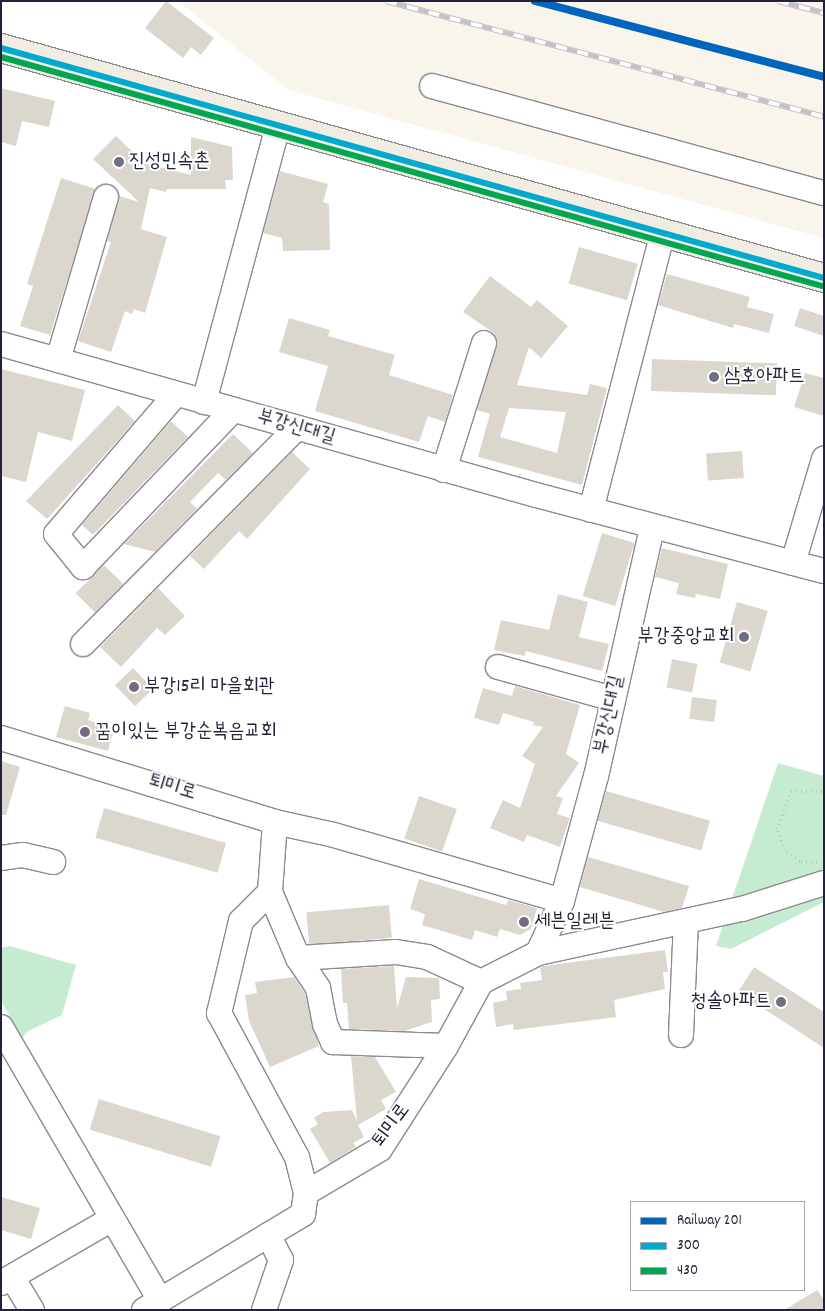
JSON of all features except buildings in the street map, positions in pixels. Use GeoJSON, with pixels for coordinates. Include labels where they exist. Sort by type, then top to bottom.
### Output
{"type":"FeatureCollection","features":[{"type":"Feature","properties":{"kind":"main road"},"geometry":{"type":"LineString","coordinates":[[1,48],[824,278]]}},
{"type":"Feature","properties":{"kind":"street"},"geometry":{"type":"LineString","coordinates":[[432,86],[824,193]]}},
{"type":"Feature","properties":{"kind":"street"},"geometry":{"type":"LineString","coordinates":[[204,402],[278,125]]}},
{"type":"Feature","properties":{"kind":"street"},"geometry":{"type":"LineString","coordinates":[[58,360],[106,196]]}},
{"type":"Feature","properties":{"kind":"street"},"geometry":{"type":"LineString","coordinates":[[591,510],[664,232]]}},
{"type":"Feature","properties":{"kind":"street"},"geometry":{"type":"LineString","coordinates":[[444,470],[484,343]]}},
{"type":"Feature","properties":{"kind":"street","name":"부강신대길"},"geometry":{"type":"LineString","coordinates":[[1,344],[652,528],[824,572]]}},
{"type":"Feature","properties":{"kind":"street"},"geometry":{"type":"LineString","coordinates":[[176,394],[56,534],[83,567],[233,410]]}},
{"type":"Feature","properties":{"kind":"street"},"geometry":{"type":"LineString","coordinates":[[83,644],[297,428]]}},
{"type":"Feature","properties":{"kind":"street"},"geometry":{"type":"LineString","coordinates":[[793,563],[824,459]]}},
{"type":"Feature","properties":{"kind":"street","name":"부강신대길"},"geometry":{"type":"LineString","coordinates":[[538,953],[562,901],[613,699],[652,528]]}},
{"type":"Feature","properties":{"kind":"street"},"geometry":{"type":"LineString","coordinates":[[498,667],[613,699]]}},
{"type":"Feature","properties":{"kind":"street","name":"퇴미로"},"geometry":{"type":"LineString","coordinates":[[1,738],[275,822]]}},
{"type":"Feature","properties":{"kind":"street"},"geometry":{"type":"LineString","coordinates":[[446,1046],[333,1042],[325,1024],[318,988],[298,958],[270,892],[275,822],[334,835],[562,901]]}},
{"type":"Feature","properties":{"kind":"street"},"geometry":{"type":"LineString","coordinates":[[1,858],[23,855],[53,862]]}},
{"type":"Feature","properties":{"kind":"street"},"geometry":{"type":"LineString","coordinates":[[298,958],[396,952],[427,956],[481,982],[538,953],[686,922],[824,883]]}},
{"type":"Feature","properties":{"kind":"street"},"geometry":{"type":"LineString","coordinates":[[1,1027],[112,1219],[152,1305],[303,1214],[306,1193],[297,1156],[219,1013],[241,921],[270,892]]}},
{"type":"Feature","properties":{"kind":"street"},"geometry":{"type":"LineString","coordinates":[[681,1035],[686,922]]}},
{"type":"Feature","properties":{"kind":"street","name":"퇴미로"},"geometry":{"type":"LineString","coordinates":[[306,1193],[380,1149],[446,1046],[481,982]]}},
{"type":"Feature","properties":{"kind":"street"},"geometry":{"type":"LineString","coordinates":[[32,1310],[7,1280],[112,1219]]}},
{"type":"Feature","properties":{"kind":"street"},"geometry":{"type":"LineString","coordinates":[[264,1310],[281,1260],[268,1235]]}},
{"type":"Feature","properties":{"kind":"path"},"geometry":{"type":"LineString","coordinates":[[824,791],[791,790],[777,829],[785,850],[800,861],[824,863]]}},
{"type":"Feature","properties":{"kind":"shaded area"},"geometry":{"type":"Polygon","coordinates":[[[178,1],[824,1],[824,238],[288,90],[178,1]]]}},
{"type":"Feature","properties":{"kind":"green space"},"geometry":{"type":"Polygon","coordinates":[[[778,763],[824,776],[824,902],[731,949],[716,946],[778,763]]]}},
{"type":"Feature","properties":{"kind":"green space"},"geometry":{"type":"Polygon","coordinates":[[[10,946],[76,965],[62,1015],[28,1031],[21,1039],[1,1000],[1,948],[10,946]]]}},
{"type":"Feature","properties":{"kind":"railway"},"geometry":{"type":"LineString","coordinates":[[386,1],[824,117]]}},
{"type":"Feature","properties":{"kind":"railway"},"geometry":{"type":"LineString","coordinates":[[778,1],[824,13]]}},
{"type":"Feature","properties":{"kind":"rail line","name":"201"},"geometry":{"type":"LineString","coordinates":[[535,1],[824,77]]}},
{"type":"Feature","properties":{"kind":"transit line","name":"300"},"geometry":{"type":"LineString","coordinates":[[1,48],[824,278]]}},
{"type":"Feature","properties":{"kind":"transit line","name":"430"},"geometry":{"type":"LineString","coordinates":[[1,57],[822,286]]}},
{"type":"Feature","properties":{"kind":"place","name":"진성민속촌"},"geometry":{"type":"Point","coordinates":[119,162]}},
{"type":"Feature","properties":{"kind":"place","name":"삼호아파트"},"geometry":{"type":"Point","coordinates":[714,377]}},
{"type":"Feature","properties":{"kind":"place","name":"부강중앙교회"},"geometry":{"type":"Point","coordinates":[744,637]}},
{"type":"Feature","properties":{"kind":"place","name":"부강15리 마을회관"},"geometry":{"type":"Point","coordinates":[134,687]}},
{"type":"Feature","properties":{"kind":"place","name":"꿈이있는 부강순복음교회"},"geometry":{"type":"Point","coordinates":[85,732]}},
{"type":"Feature","properties":{"kind":"place","name":"세븐일레븐"},"geometry":{"type":"Point","coordinates":[524,922]}},
{"type":"Feature","properties":{"kind":"place","name":"청솔아파트"},"geometry":{"type":"Point","coordinates":[781,1002]}}]}
